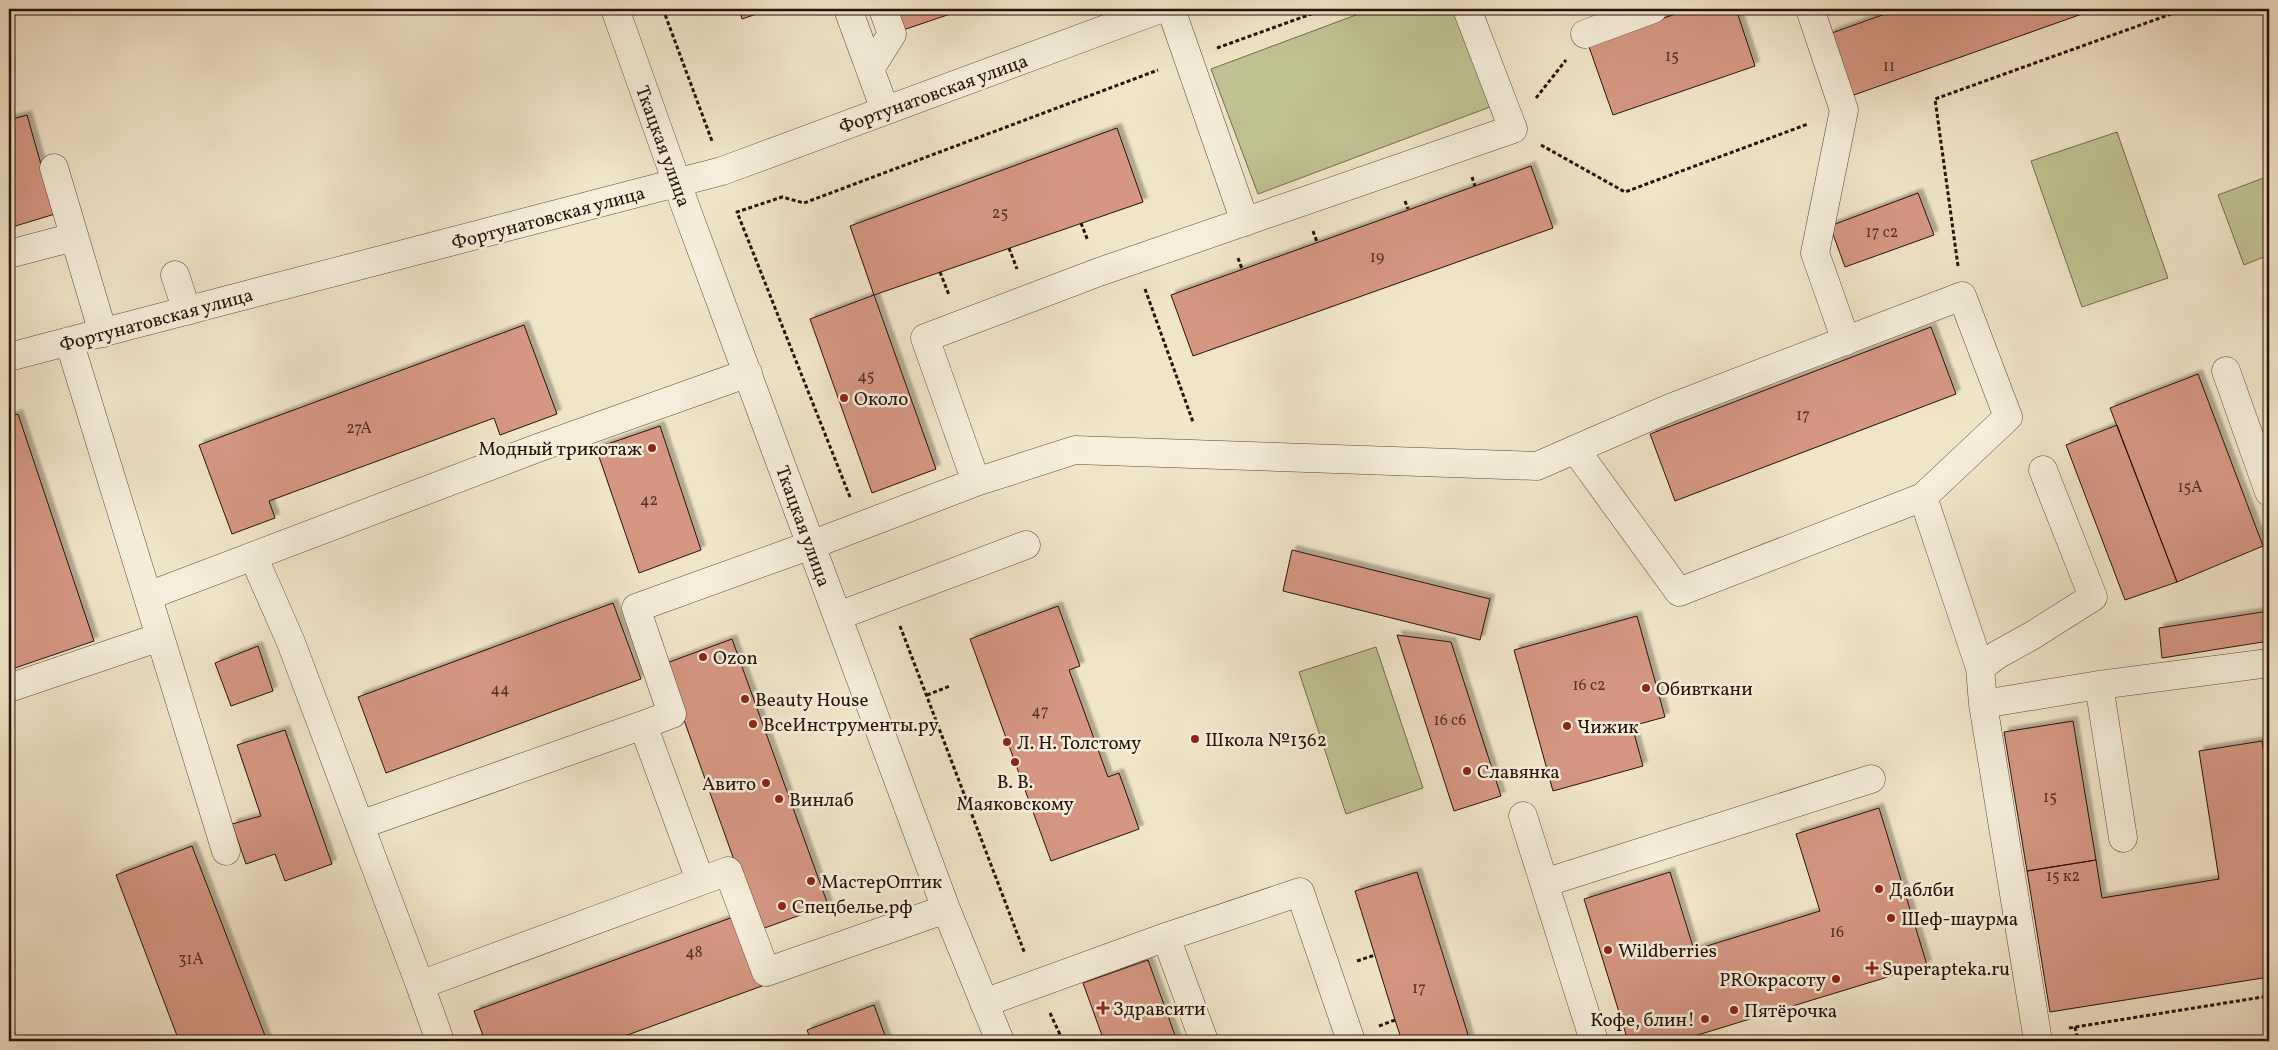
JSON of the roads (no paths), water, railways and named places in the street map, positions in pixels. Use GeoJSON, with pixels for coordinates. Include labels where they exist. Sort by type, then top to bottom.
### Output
{"type":"FeatureCollection","features":[{"type":"Feature","properties":{"kind":"street","name":"Ткацкая улица"},"geometry":{"type":"LineString","coordinates":[[615,9],[677,183],[946,909],[1000,1041]]}},
{"type":"Feature","properties":{"kind":"street"},"geometry":{"type":"LineString","coordinates":[[848,9],[885,110]]}},
{"type":"Feature","properties":{"kind":"street"},"geometry":{"type":"LineString","coordinates":[[870,69],[892,34],[883,9]]}},
{"type":"Feature","properties":{"kind":"street","name":"Фортунатовская улица"},"geometry":{"type":"LineString","coordinates":[[9,357],[722,171],[1160,9]]}},
{"type":"Feature","properties":{"kind":"street"},"geometry":{"type":"LineString","coordinates":[[1171,9],[1245,222]]}},
{"type":"Feature","properties":{"kind":"street"},"geometry":{"type":"LineString","coordinates":[[976,482],[925,338],[1135,260],[1513,129],[1467,9]]}},
{"type":"Feature","properties":{"kind":"street"},"geometry":{"type":"LineString","coordinates":[[1585,34],[1653,9]]}},
{"type":"Feature","properties":{"kind":"street"},"geometry":{"type":"LineString","coordinates":[[1810,9],[1844,110],[1815,253],[1846,342]]}},
{"type":"Feature","properties":{"kind":"street"},"geometry":{"type":"LineString","coordinates":[[54,168],[103,333]]}},
{"type":"Feature","properties":{"kind":"street"},"geometry":{"type":"LineString","coordinates":[[9,254],[74,237]]}},
{"type":"Feature","properties":{"kind":"street"},"geometry":{"type":"LineString","coordinates":[[174,274],[187,311]]}},
{"type":"Feature","properties":{"kind":"street"},"geometry":{"type":"LineString","coordinates":[[360,826],[672,714],[636,608],[811,545],[976,482],[1075,450],[1537,466],[1575,449],[1670,408],[1962,296],[2008,417],[1923,497],[1679,592],[1575,449]]}},
{"type":"Feature","properties":{"kind":"street"},"geometry":{"type":"LineString","coordinates":[[69,341],[226,851]]}},
{"type":"Feature","properties":{"kind":"street"},"geometry":{"type":"LineString","coordinates":[[2226,371],[2269,492]]}},
{"type":"Feature","properties":{"kind":"street"},"geometry":{"type":"LineString","coordinates":[[148,596],[535,449],[748,373]]}},
{"type":"Feature","properties":{"kind":"street"},"geometry":{"type":"LineString","coordinates":[[1980,668],[1997,655],[2093,597],[2043,470]]}},
{"type":"Feature","properties":{"kind":"street"},"geometry":{"type":"LineString","coordinates":[[1923,497],[1980,668],[1983,704],[2038,1037]]}},
{"type":"Feature","properties":{"kind":"street"},"geometry":{"type":"LineString","coordinates":[[838,616],[1026,545]]}},
{"type":"Feature","properties":{"kind":"street"},"geometry":{"type":"LineString","coordinates":[[253,556],[290,640],[440,1041]]}},
{"type":"Feature","properties":{"kind":"street"},"geometry":{"type":"LineString","coordinates":[[9,688],[160,637]]}},
{"type":"Feature","properties":{"kind":"street"},"geometry":{"type":"LineString","coordinates":[[1983,704],[2269,663]]}},
{"type":"Feature","properties":{"kind":"street"},"geometry":{"type":"LineString","coordinates":[[2100,686],[2123,838]]}},
{"type":"Feature","properties":{"kind":"street"},"geometry":{"type":"LineString","coordinates":[[643,726],[700,880]]}},
{"type":"Feature","properties":{"kind":"street"},"geometry":{"type":"LineString","coordinates":[[1544,882],[1870,780]]}},
{"type":"Feature","properties":{"kind":"street"},"geometry":{"type":"LineString","coordinates":[[1523,816],[1594,1041]]}},
{"type":"Feature","properties":{"kind":"street"},"geometry":{"type":"LineString","coordinates":[[420,984],[728,871],[766,972],[946,909]]}},
{"type":"Feature","properties":{"kind":"street"},"geometry":{"type":"LineString","coordinates":[[984,1003],[1166,937],[1300,892],[1351,1041]]}},
{"type":"Feature","properties":{"kind":"street"},"geometry":{"type":"LineString","coordinates":[[1166,937],[1204,1041]]}},
{"type":"Feature","properties":{"kind":"place","name":"Около"},"geometry":{"type":"Point","coordinates":[844,398]}},
{"type":"Feature","properties":{"kind":"place","name":"Модный трикотаж"},"geometry":{"type":"Point","coordinates":[652,448]}},
{"type":"Feature","properties":{"kind":"place","name":"Ozon"},"geometry":{"type":"Point","coordinates":[703,657]}},
{"type":"Feature","properties":{"kind":"place","name":"Обивткани"},"geometry":{"type":"Point","coordinates":[1646,688]}},
{"type":"Feature","properties":{"kind":"place","name":"Beauty House"},"geometry":{"type":"Point","coordinates":[745,699]}},
{"type":"Feature","properties":{"kind":"place","name":"ВсеИнструменты.ру"},"geometry":{"type":"Point","coordinates":[753,724]}},
{"type":"Feature","properties":{"kind":"place","name":"Чижик"},"geometry":{"type":"Point","coordinates":[1567,726]}},
{"type":"Feature","properties":{"kind":"place","name":"Школа №1362"},"geometry":{"type":"Point","coordinates":[1195,739]}},
{"type":"Feature","properties":{"kind":"place","name":"Л. Н. Толстому"},"geometry":{"type":"Point","coordinates":[1007,742]}},
{"type":"Feature","properties":{"kind":"place","name":"В. В. Маяковскому"},"geometry":{"type":"Point","coordinates":[1015,762]}},
{"type":"Feature","properties":{"kind":"place","name":"Славянка"},"geometry":{"type":"Point","coordinates":[1467,771]}},
{"type":"Feature","properties":{"kind":"place","name":"Авито"},"geometry":{"type":"Point","coordinates":[766,783]}},
{"type":"Feature","properties":{"kind":"place","name":"Винлаб"},"geometry":{"type":"Point","coordinates":[779,799]}},
{"type":"Feature","properties":{"kind":"place","name":"МастерОптик"},"geometry":{"type":"Point","coordinates":[811,881]}},
{"type":"Feature","properties":{"kind":"place","name":"Даблби"},"geometry":{"type":"Point","coordinates":[1879,889]}},
{"type":"Feature","properties":{"kind":"place","name":"Спецбелье.рф"},"geometry":{"type":"Point","coordinates":[782,906]}},
{"type":"Feature","properties":{"kind":"place","name":"Шеф-шаурма"},"geometry":{"type":"Point","coordinates":[1891,918]}},
{"type":"Feature","properties":{"kind":"place","name":"Wildberries"},"geometry":{"type":"Point","coordinates":[1608,950]}},
{"type":"Feature","properties":{"kind":"place","name":"Superapteka.ru"},"geometry":{"type":"Point","coordinates":[1872,968]}},
{"type":"Feature","properties":{"kind":"place","name":"PROкрасоту"},"geometry":{"type":"Point","coordinates":[1836,979]}},
{"type":"Feature","properties":{"kind":"place","name":"Здравсити"},"geometry":{"type":"Point","coordinates":[1103,1008]}},
{"type":"Feature","properties":{"kind":"place","name":"Пятёрочка"},"geometry":{"type":"Point","coordinates":[1734,1010]}},
{"type":"Feature","properties":{"kind":"place","name":"Кофе, блин!"},"geometry":{"type":"Point","coordinates":[1705,1019]}}]}
